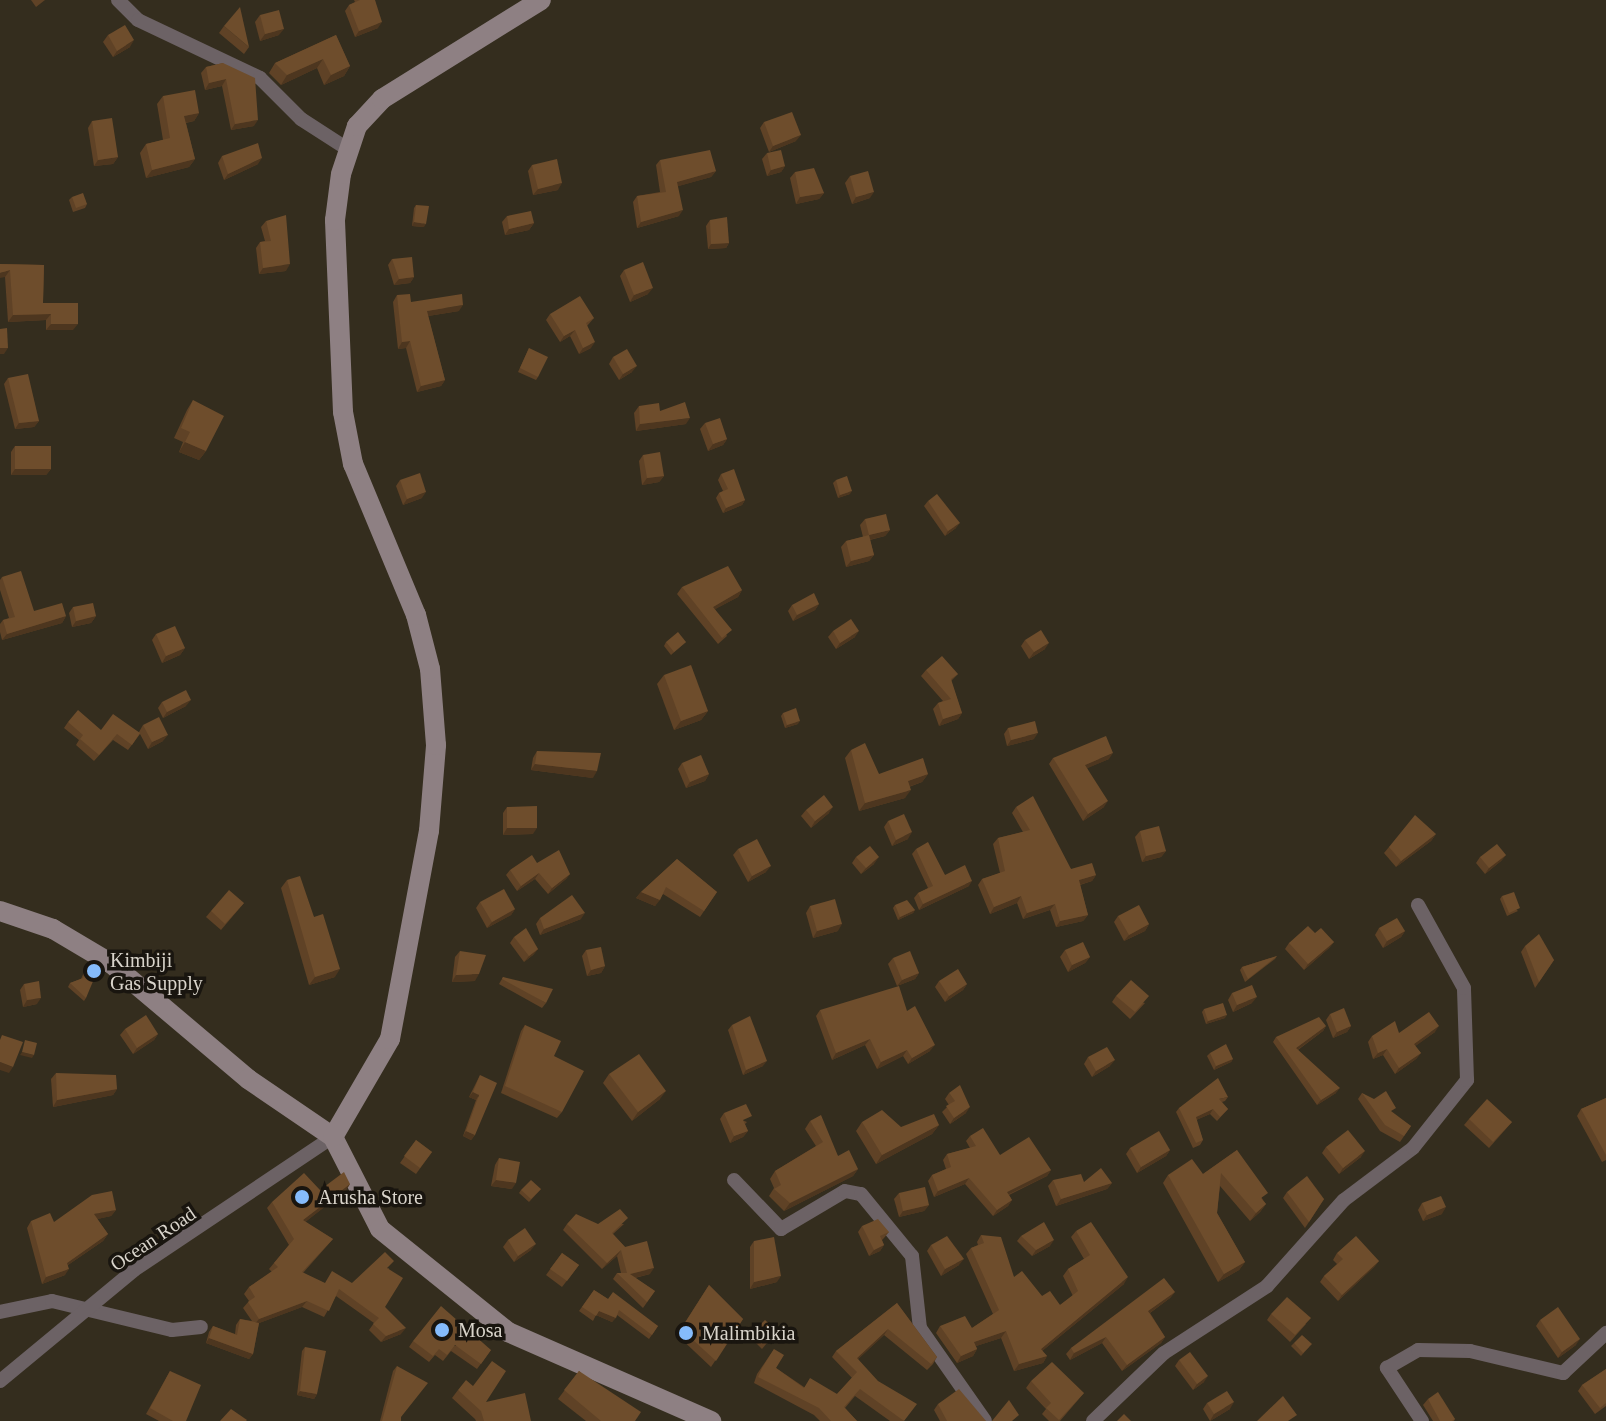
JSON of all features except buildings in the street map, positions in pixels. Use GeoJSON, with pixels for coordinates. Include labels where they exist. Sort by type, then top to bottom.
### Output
{"type":"FeatureCollection","features":[{"type":"Feature","properties":{"kind":"street"},"geometry":{"type":"LineString","coordinates":[[118,0],[138,20],[260,78],[301,119],[349,150]]}},
{"type":"Feature","properties":{"kind":"street"},"geometry":{"type":"LineString","coordinates":[[333,1137],[390,1039],[429,831],[436,745],[430,669],[416,615],[353,464],[343,412],[335,220],[357,126],[382,99],[541,0]]}},
{"type":"Feature","properties":{"kind":"street"},"geometry":{"type":"LineString","coordinates":[[1093,1421],[1164,1353],[1267,1286],[1344,1200],[1413,1148],[1467,1080],[1464,988],[1418,905]]}},
{"type":"Feature","properties":{"kind":"street"},"geometry":{"type":"LineString","coordinates":[[0,911],[53,929],[112,964],[248,1079],[333,1137],[380,1229],[476,1308],[533,1347],[711,1421]]}},
{"type":"Feature","properties":{"kind":"street","name":"Ocean Road"},"geometry":{"type":"LineString","coordinates":[[0,1381],[83,1313],[333,1137]]}},
{"type":"Feature","properties":{"kind":"street"},"geometry":{"type":"LineString","coordinates":[[734,1180],[781,1229],[845,1191],[861,1194],[912,1256],[920,1328],[985,1421]]}},
{"type":"Feature","properties":{"kind":"street"},"geometry":{"type":"LineString","coordinates":[[0,1312],[52,1301],[83,1313],[101,1311],[172,1330],[201,1327]]}},
{"type":"Feature","properties":{"kind":"street"},"geometry":{"type":"LineString","coordinates":[[1422,1421],[1387,1368],[1418,1350],[1470,1351],[1563,1373],[1606,1333]]}},
{"type":"Feature","properties":{"kind":"place","name":"Kimbiji Gas Supply"},"geometry":{"type":"Point","coordinates":[94,971]}},
{"type":"Feature","properties":{"kind":"place","name":"Arusha Store"},"geometry":{"type":"Point","coordinates":[302,1197]}},
{"type":"Feature","properties":{"kind":"place","name":"Mosa"},"geometry":{"type":"Point","coordinates":[442,1330]}},
{"type":"Feature","properties":{"kind":"place","name":"Malimbikia"},"geometry":{"type":"Point","coordinates":[686,1333]}}]}
